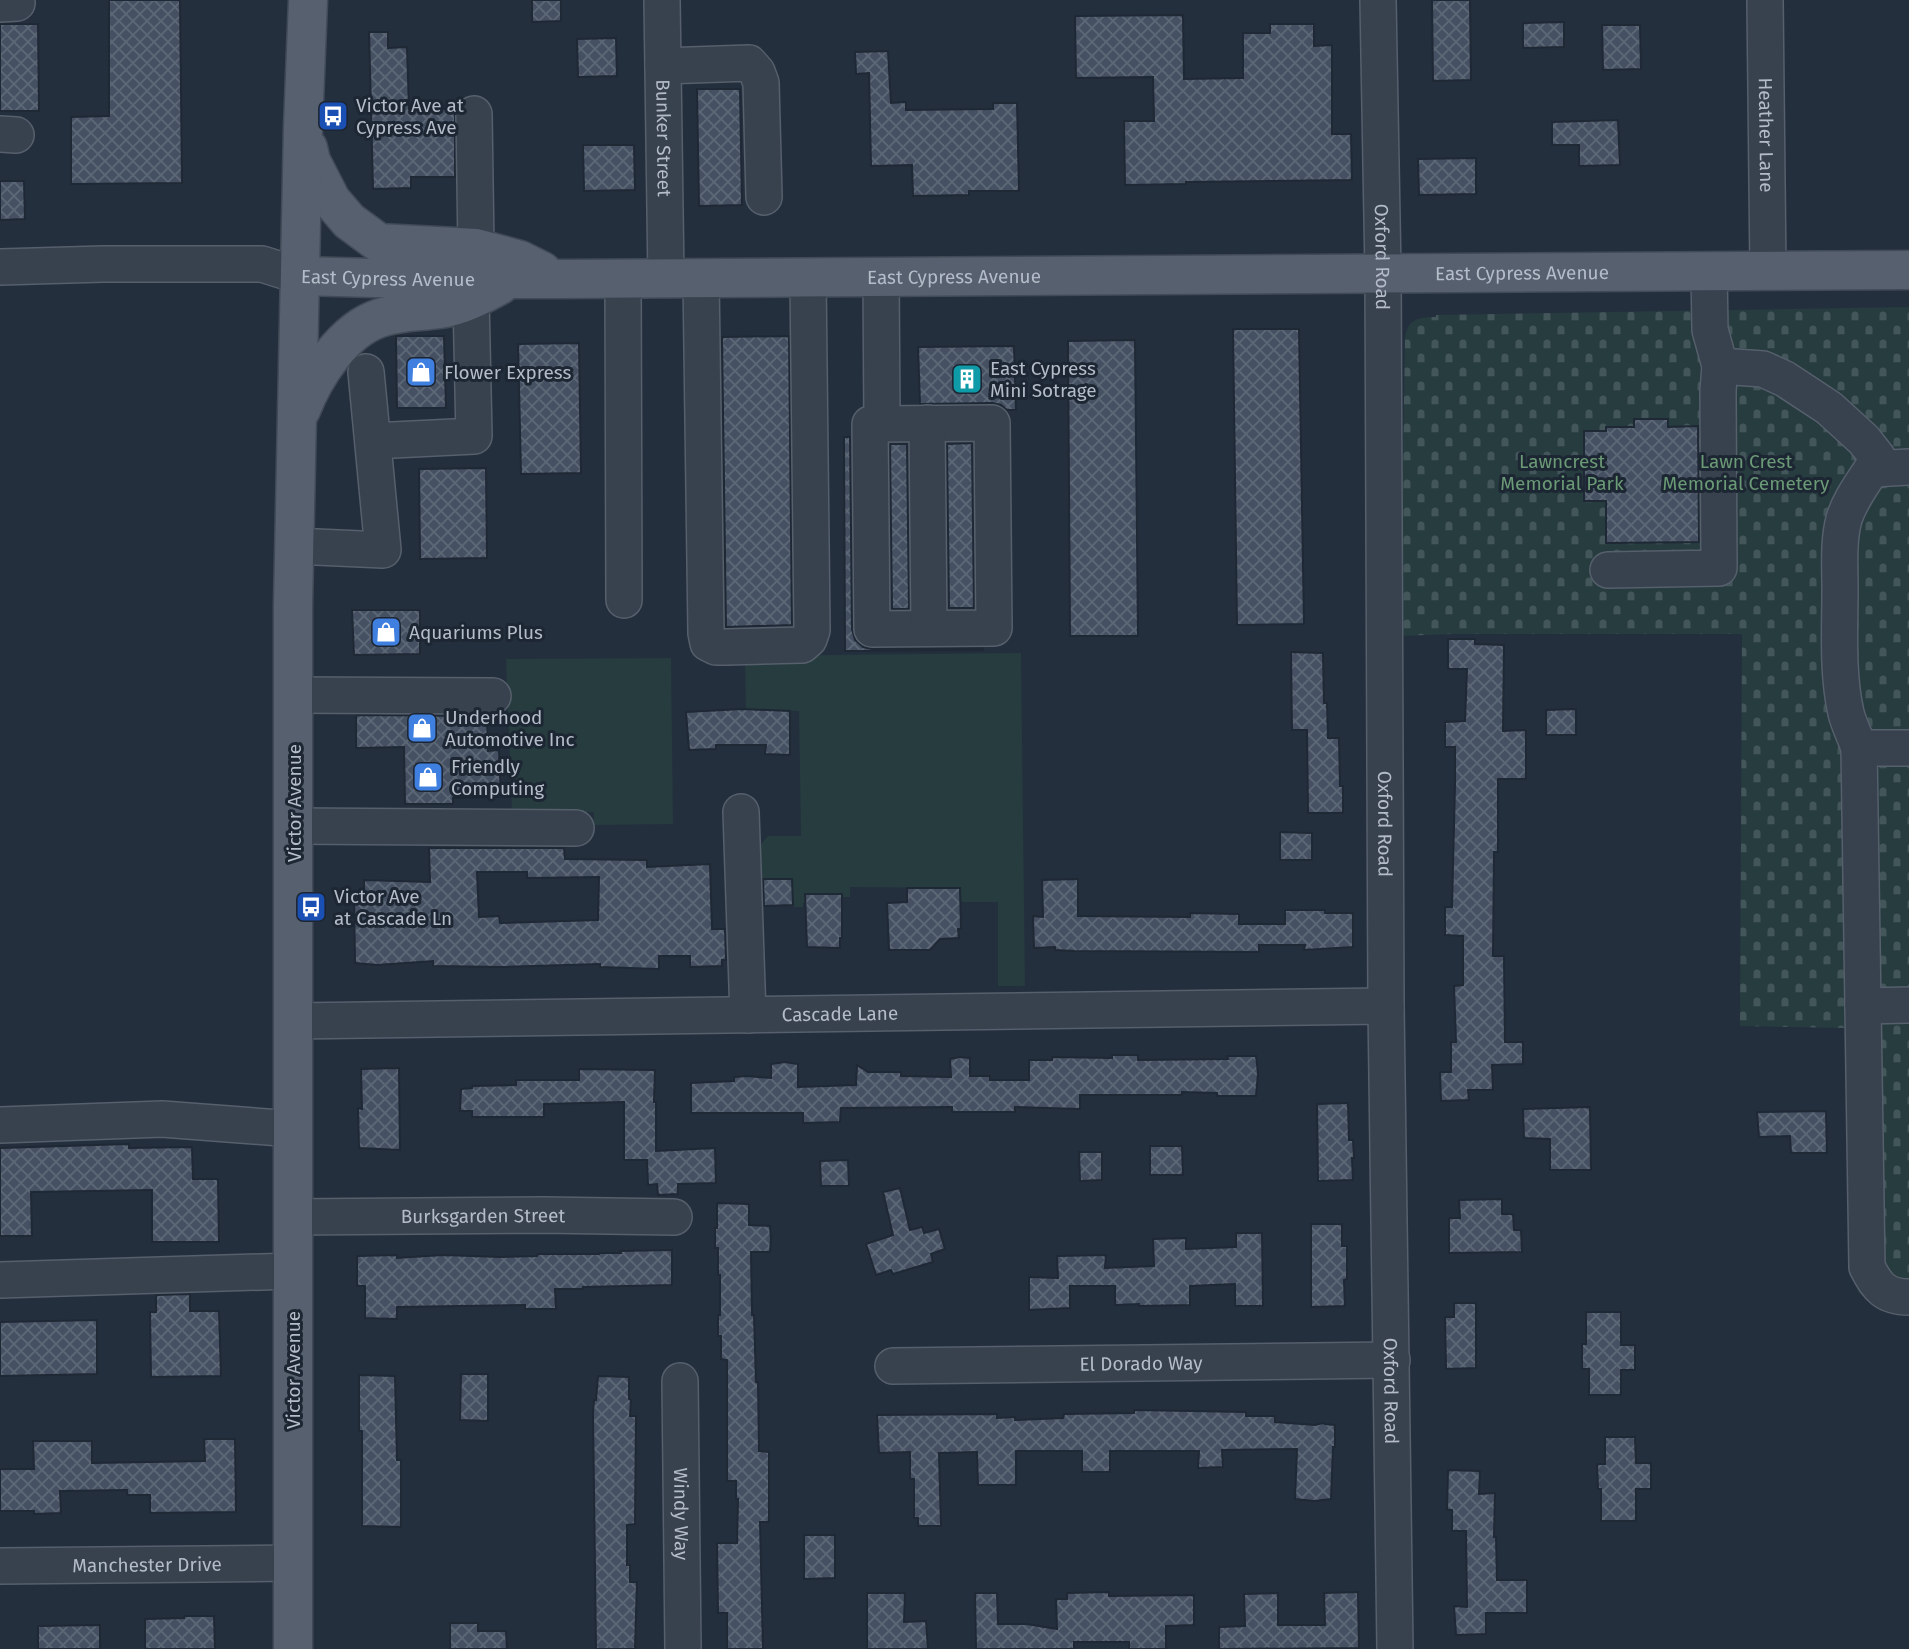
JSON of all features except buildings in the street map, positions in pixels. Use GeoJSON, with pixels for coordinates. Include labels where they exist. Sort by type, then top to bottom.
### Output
{"type":"FeatureCollection","features":[{"type":"Feature","properties":{"kind":"main road","name":"Victor Avenue"},"geometry":{"type":"LineString","coordinates":[[293,1649],[294,546],[308,0]]}},
{"type":"Feature","properties":{"kind":"main road"},"geometry":{"type":"LineString","coordinates":[[303,127],[311,161],[331,200],[349,221],[379,243],[476,248],[520,260],[560,279]]}},
{"type":"Feature","properties":{"kind":"main road","name":"East Cypress Avenue"},"geometry":{"type":"LineString","coordinates":[[300,276],[623,279],[1909,270]]}},
{"type":"Feature","properties":{"kind":"main road"},"geometry":{"type":"LineString","coordinates":[[296,422],[310,387],[323,366],[336,350],[359,330],[377,319],[407,311],[440,309],[471,299],[511,279]]}},
{"type":"Feature","properties":{"kind":"street","name":"Bunker Street"},"geometry":{"type":"LineString","coordinates":[[662,0],[663,66],[683,278],[706,633],[709,643],[716,647],[802,645],[810,639],[808,277]]}},
{"type":"Feature","properties":{"kind":"street","name":"Oxford Road"},"geometry":{"type":"LineString","coordinates":[[1378,0],[1383,272],[1386,1006],[1395,1649]]}},
{"type":"Feature","properties":{"kind":"street","name":"Heather Lane"},"geometry":{"type":"LineString","coordinates":[[1765,0],[1768,271]]}},
{"type":"Feature","properties":{"kind":"street"},"geometry":{"type":"LineString","coordinates":[[663,66],[749,63],[757,72],[761,83],[764,197]]}},
{"type":"Feature","properties":{"kind":"street"},"geometry":{"type":"LineString","coordinates":[[474,114],[476,248]]}},
{"type":"Feature","properties":{"kind":"street","name":"East Cypress Avenue"},"geometry":{"type":"LineString","coordinates":[[0,267],[262,264],[300,276]]}},
{"type":"Feature","properties":{"kind":"street"},"geometry":{"type":"LineString","coordinates":[[1608,570],[1719,568],[1720,366],[1710,330],[1709,271]]}},
{"type":"Feature","properties":{"kind":"street"},"geometry":{"type":"LineString","coordinates":[[881,277],[882,424]]}},
{"type":"Feature","properties":{"kind":"street"},"geometry":{"type":"LineString","coordinates":[[623,279],[624,600]]}},
{"type":"Feature","properties":{"kind":"street"},"geometry":{"type":"LineString","coordinates":[[373,441],[474,436],[471,299]]}},
{"type":"Feature","properties":{"kind":"street"},"geometry":{"type":"LineString","coordinates":[[1720,366],[1763,369],[1774,373],[1829,408],[1864,440],[1878,458],[1851,499],[1843,522],[1840,554],[1842,690],[1846,714],[1859,748],[1867,1267],[1874,1283],[1888,1294],[1909,1297]]}},
{"type":"Feature","properties":{"kind":"street"},"geometry":{"type":"LineString","coordinates":[[294,546],[383,550],[366,372]]}},
{"type":"Feature","properties":{"kind":"street"},"geometry":{"type":"LineString","coordinates":[[992,423],[994,628],[872,629],[870,424],[882,424],[992,423]]}},
{"type":"Feature","properties":{"kind":"street"},"geometry":{"type":"LineString","coordinates":[[927,424],[929,628]]}},
{"type":"Feature","properties":{"kind":"street"},"geometry":{"type":"LineString","coordinates":[[1872,469],[1909,467]]}},
{"type":"Feature","properties":{"kind":"street"},"geometry":{"type":"LineString","coordinates":[[293,695],[492,696]]}},
{"type":"Feature","properties":{"kind":"street"},"geometry":{"type":"LineString","coordinates":[[1859,748],[1909,748]]}},
{"type":"Feature","properties":{"kind":"street"},"geometry":{"type":"LineString","coordinates":[[741,812],[748,1015]]}},
{"type":"Feature","properties":{"kind":"street"},"geometry":{"type":"LineString","coordinates":[[294,826],[576,828]]}},
{"type":"Feature","properties":{"kind":"street"},"geometry":{"type":"LineString","coordinates":[[1863,1006],[1909,1005]]}},
{"type":"Feature","properties":{"kind":"street","name":"Cascade Lane"},"geometry":{"type":"LineString","coordinates":[[294,1021],[1386,1006]]}},
{"type":"Feature","properties":{"kind":"street"},"geometry":{"type":"LineString","coordinates":[[0,1125],[162,1119],[294,1129]]}},
{"type":"Feature","properties":{"kind":"street","name":"Burksgarden Street"},"geometry":{"type":"LineString","coordinates":[[292,1217],[674,1217]]}},
{"type":"Feature","properties":{"kind":"street"},"geometry":{"type":"LineString","coordinates":[[0,1280],[292,1271]]}},
{"type":"Feature","properties":{"kind":"street","name":"El Dorado Way"},"geometry":{"type":"LineString","coordinates":[[892,1366],[1392,1360]]}},
{"type":"Feature","properties":{"kind":"street","name":"Windy Way"},"geometry":{"type":"LineString","coordinates":[[680,1381],[683,1649]]}},
{"type":"Feature","properties":{"kind":"street","name":"Manchester Drive"},"geometry":{"type":"LineString","coordinates":[[0,1566],[293,1563]]}},
{"type":"Feature","properties":{"kind":"green space","name":"Lawn Crest Memorial Cemetery"},"geometry":{"type":"Polygon","coordinates":[[[1909,307],[1909,1313],[1880,1311],[1858,1292],[1849,1257],[1848,1028],[1740,1026],[1742,634],[1400,636],[1405,339],[1408,328],[1414,321],[1436,315],[1909,307]]]}},
{"type":"Feature","properties":{"kind":"green space"},"geometry":{"type":"Polygon","coordinates":[[[1021,653],[1025,986],[998,986],[998,902],[960,902],[959,888],[850,887],[850,897],[842,897],[842,894],[806,894],[803,907],[793,907],[792,879],[757,879],[757,849],[768,836],[801,836],[799,711],[764,710],[746,718],[745,656],[1021,653]]]}},
{"type":"Feature","properties":{"kind":"green space"},"geometry":{"type":"Polygon","coordinates":[[[671,658],[673,824],[594,825],[594,812],[512,812],[506,659],[671,658]]]}},
{"type":"Feature","properties":{"kind":"place","name":"Victor Ave at Cypress Ave"},"geometry":{"type":"Point","coordinates":[333,116]}},
{"type":"Feature","properties":{"kind":"place","name":"Flower Express"},"geometry":{"type":"Point","coordinates":[421,372]}},
{"type":"Feature","properties":{"kind":"place","name":"East Cypress Mini Sotrage"},"geometry":{"type":"Point","coordinates":[967,379]}},
{"type":"Feature","properties":{"kind":"place","name":"Aquariums Plus"},"geometry":{"type":"Point","coordinates":[386,632]}},
{"type":"Feature","properties":{"kind":"place","name":"Underhood Automotive Inc"},"geometry":{"type":"Point","coordinates":[422,728]}},
{"type":"Feature","properties":{"kind":"place","name":"Friendly Computing"},"geometry":{"type":"Point","coordinates":[428,777]}},
{"type":"Feature","properties":{"kind":"place","name":"Victor Ave at Cascade Ln"},"geometry":{"type":"Point","coordinates":[311,907]}},
{"type":"Feature","properties":{"kind":"park label","name":"Lawncrest Memorial Park"},"geometry":{"type":"Point","coordinates":[1562,472]}}]}
